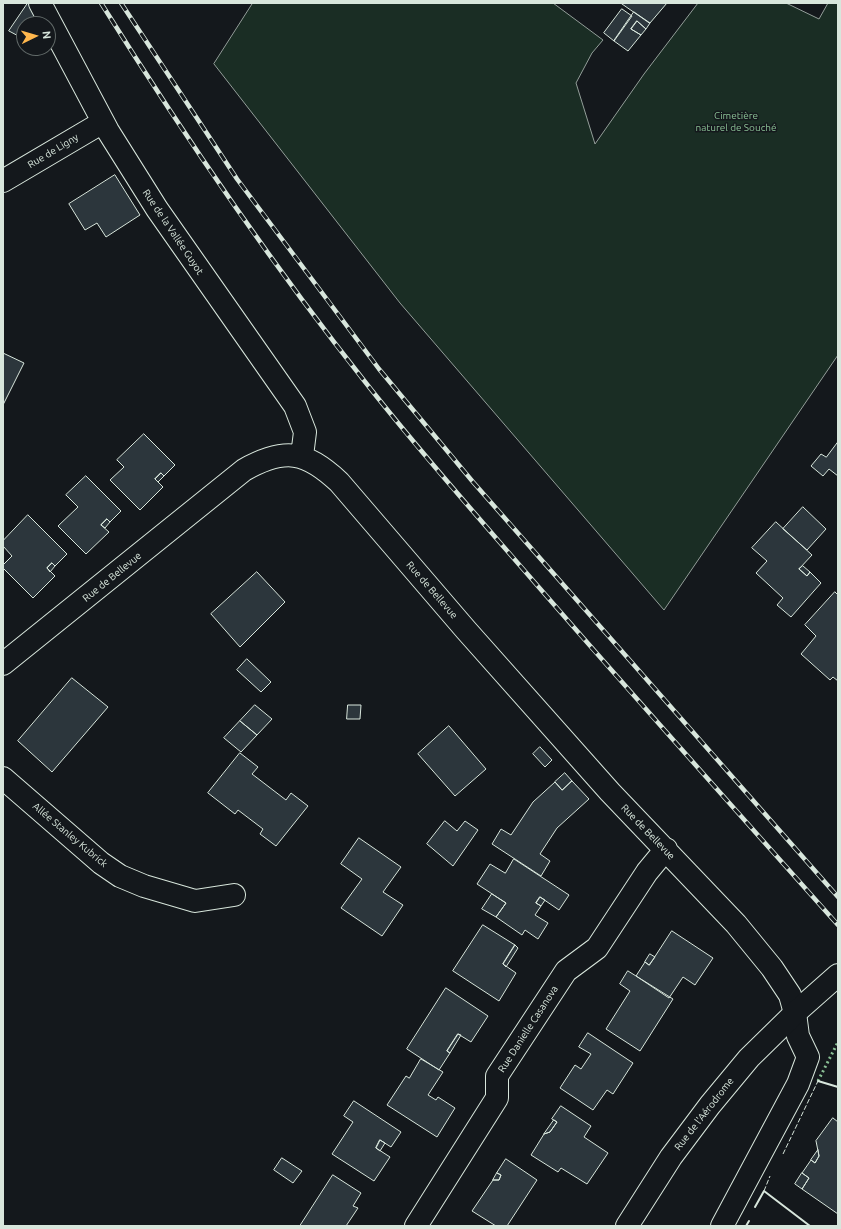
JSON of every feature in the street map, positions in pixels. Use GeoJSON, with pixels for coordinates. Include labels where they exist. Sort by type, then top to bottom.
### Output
{"type":"FeatureCollection","features":[{"type":"Feature","properties":{"kind":"street","name":"Rue de la Vallée Guyot"},"geometry":{"type":"LineString","coordinates":[[40,3],[103,122],[157,209],[295,406],[305,432],[302,456]]}},
{"type":"Feature","properties":{"kind":"street","name":"Rue de Ligny"},"geometry":{"type":"LineString","coordinates":[[3,181],[103,122]]}},
{"type":"Feature","properties":{"kind":"street","name":"Rue de Bellevue"},"geometry":{"type":"LineString","coordinates":[[3,664],[244,470],[261,461],[278,456],[302,456],[322,466],[339,482],[466,630],[610,792],[736,924],[772,968],[790,995],[795,1013]]}},
{"type":"Feature","properties":{"kind":"street","name":"Allée Stanley Kubrick"},"geometry":{"type":"LineString","coordinates":[[3,778],[101,864],[120,876],[144,886],[195,901],[234,895]]}},
{"type":"Feature","properties":{"kind":"street","name":"Rue Danielle Casanova"},"geometry":{"type":"LineString","coordinates":[[416,1226],[497,1098],[497,1076],[566,971],[596,948],[647,872],[666,849]]}},
{"type":"Feature","properties":{"kind":"street","name":"Rue de l'Aérodrome"},"geometry":{"type":"LineString","coordinates":[[627,1226],[671,1157],[710,1105],[749,1058],[795,1013],[834,980]]}},
{"type":"Feature","properties":{"kind":"street"},"geometry":{"type":"LineString","coordinates":[[722,1226],[798,1084],[808,1057],[798,1036],[795,1013]]}},
{"type":"Feature","properties":{"kind":"green space","name":"Cimetière naturel de Souché"},"geometry":{"type":"Polygon","coordinates":[[[253,3],[553,3],[603,40],[592,53],[576,83],[595,144],[644,74],[698,3],[786,3],[819,19],[828,3],[838,3],[838,355],[664,610],[400,303],[214,64],[253,3]]]}},
{"type":"Feature","properties":{"kind":"building"},"geometry":{"type":"Polygon","coordinates":[[[28,3],[35,16],[19,16],[28,3]]]}},
{"type":"Feature","properties":{"kind":"building"},"geometry":{"type":"Polygon","coordinates":[[[621,3],[667,3],[650,23],[621,3]]]}},
{"type":"Feature","properties":{"kind":"building"},"geometry":{"type":"Polygon","coordinates":[[[622,9],[632,16],[614,41],[604,33],[622,9]]]}},
{"type":"Feature","properties":{"kind":"building"},"geometry":{"type":"Polygon","coordinates":[[[634,12],[650,23],[646,29],[637,21],[631,29],[641,35],[628,51],[614,41],[634,12]]]}},
{"type":"Feature","properties":{"kind":"building"},"geometry":{"type":"Polygon","coordinates":[[[16,21],[16,35],[9,31],[16,21]]]}},
{"type":"Feature","properties":{"kind":"building"},"geometry":{"type":"Polygon","coordinates":[[[637,21],[646,29],[641,35],[631,29],[637,21]]]}},
{"type":"Feature","properties":{"kind":"building"},"geometry":{"type":"Polygon","coordinates":[[[115,175],[140,215],[106,237],[97,223],[85,230],[69,204],[115,175]]]}},
{"type":"Feature","properties":{"kind":"building"},"geometry":{"type":"Polygon","coordinates":[[[3,353],[24,363],[3,405],[3,353]]]}},
{"type":"Feature","properties":{"kind":"building"},"geometry":{"type":"Polygon","coordinates":[[[144,434],[175,465],[164,476],[161,473],[155,479],[163,487],[140,510],[110,480],[124,467],[117,460],[144,434]]]}},
{"type":"Feature","properties":{"kind":"building"},"geometry":{"type":"Polygon","coordinates":[[[838,442],[838,476],[829,469],[823,476],[811,466],[821,454],[826,457],[838,442]]]}},
{"type":"Feature","properties":{"kind":"building"},"geometry":{"type":"Polygon","coordinates":[[[161,473],[164,476],[158,482],[155,479],[161,473]]]}},
{"type":"Feature","properties":{"kind":"building"},"geometry":{"type":"Polygon","coordinates":[[[86,476],[121,511],[110,522],[107,519],[101,525],[109,532],[86,554],[58,526],[78,507],[66,495],[86,476]]]}},
{"type":"Feature","properties":{"kind":"building"},"geometry":{"type":"Polygon","coordinates":[[[803,507],[826,529],[807,550],[783,529],[803,507]]]}},
{"type":"Feature","properties":{"kind":"building"},"geometry":{"type":"Polygon","coordinates":[[[28,515],[67,554],[55,566],[52,563],[47,568],[55,576],[33,598],[3,568],[3,565],[12,556],[3,546],[3,541],[28,515]]]}},
{"type":"Feature","properties":{"kind":"building"},"geometry":{"type":"Polygon","coordinates":[[[107,519],[110,522],[105,528],[101,525],[107,519]]]}},
{"type":"Feature","properties":{"kind":"building"},"geometry":{"type":"Polygon","coordinates":[[[776,522],[812,555],[799,569],[807,576],[810,572],[821,583],[791,617],[777,605],[783,598],[756,573],[767,561],[752,548],[776,522]]]}},
{"type":"Feature","properties":{"kind":"building"},"geometry":{"type":"Polygon","coordinates":[[[52,563],[55,566],[50,572],[47,568],[52,563]]]}},
{"type":"Feature","properties":{"kind":"building"},"geometry":{"type":"Polygon","coordinates":[[[803,566],[810,572],[807,576],[799,569],[803,566]]]}},
{"type":"Feature","properties":{"kind":"building"},"geometry":{"type":"Polygon","coordinates":[[[257,572],[285,602],[240,647],[211,614],[257,572]]]}},
{"type":"Feature","properties":{"kind":"building"},"geometry":{"type":"Polygon","coordinates":[[[835,592],[838,595],[838,681],[833,677],[830,680],[801,654],[816,636],[805,625],[835,592]]]}},
{"type":"Feature","properties":{"kind":"building"},"geometry":{"type":"Polygon","coordinates":[[[247,659],[271,682],[261,692],[237,670],[247,659]]]}},
{"type":"Feature","properties":{"kind":"building"},"geometry":{"type":"Polygon","coordinates":[[[72,678],[108,707],[52,772],[18,741],[72,678]]]}},
{"type":"Feature","properties":{"kind":"building"},"geometry":{"type":"Polygon","coordinates":[[[255,705],[272,719],[257,735],[240,721],[255,705]]]}},
{"type":"Feature","properties":{"kind":"building"},"geometry":{"type":"Polygon","coordinates":[[[348,705],[361,705],[360,719],[347,719],[348,705]]]}},
{"type":"Feature","properties":{"kind":"building"},"geometry":{"type":"Polygon","coordinates":[[[240,721],[257,735],[241,752],[224,738],[240,721]]]}},
{"type":"Feature","properties":{"kind":"building"},"geometry":{"type":"Polygon","coordinates":[[[449,726],[486,769],[455,796],[418,754],[449,726]]]}},
{"type":"Feature","properties":{"kind":"building"},"geometry":{"type":"Polygon","coordinates":[[[540,747],[552,760],[545,767],[533,754],[540,747]]]}},
{"type":"Feature","properties":{"kind":"building"},"geometry":{"type":"Polygon","coordinates":[[[240,753],[258,767],[252,774],[286,800],[291,793],[308,806],[276,846],[260,834],[263,829],[238,810],[235,814],[208,793],[240,753]]]}},
{"type":"Feature","properties":{"kind":"building"},"geometry":{"type":"Polygon","coordinates":[[[565,773],[572,781],[562,790],[555,782],[565,773]]]}},
{"type":"Feature","properties":{"kind":"building"},"geometry":{"type":"Polygon","coordinates":[[[572,781],[589,799],[557,828],[540,854],[550,861],[541,876],[492,844],[501,829],[511,835],[533,802],[555,782],[562,790],[572,781]]]}},
{"type":"Feature","properties":{"kind":"building"},"geometry":{"type":"Polygon","coordinates":[[[445,821],[457,831],[465,821],[478,830],[453,866],[427,844],[445,821]]]}},
{"type":"Feature","properties":{"kind":"building"},"geometry":{"type":"Polygon","coordinates":[[[359,838],[401,867],[383,892],[403,905],[382,936],[341,908],[362,879],[341,864],[359,838]]]}},
{"type":"Feature","properties":{"kind":"building"},"geometry":{"type":"Polygon","coordinates":[[[514,859],[569,895],[559,910],[540,897],[536,903],[541,906],[535,915],[548,923],[538,939],[525,930],[522,935],[496,917],[506,903],[477,884],[490,864],[505,873],[514,859]]]}},
{"type":"Feature","properties":{"kind":"building"},"geometry":{"type":"Polygon","coordinates":[[[492,894],[506,903],[496,917],[482,909],[492,894]]]}},
{"type":"Feature","properties":{"kind":"building"},"geometry":{"type":"Polygon","coordinates":[[[540,897],[545,900],[541,906],[536,903],[540,897]]]}},
{"type":"Feature","properties":{"kind":"building"},"geometry":{"type":"Polygon","coordinates":[[[483,925],[515,945],[503,964],[516,973],[499,1001],[453,971],[483,925]]]}},
{"type":"Feature","properties":{"kind":"building"},"geometry":{"type":"Polygon","coordinates":[[[672,931],[713,958],[695,985],[683,977],[669,998],[636,976],[645,962],[649,965],[672,931]]]}},
{"type":"Feature","properties":{"kind":"building"},"geometry":{"type":"Polygon","coordinates":[[[515,945],[518,948],[506,967],[503,964],[515,945]]]}},
{"type":"Feature","properties":{"kind":"building"},"geometry":{"type":"Polygon","coordinates":[[[650,954],[655,957],[649,965],[645,962],[650,954]]]}},
{"type":"Feature","properties":{"kind":"building"},"geometry":{"type":"Polygon","coordinates":[[[628,971],[673,999],[640,1051],[606,1029],[630,991],[620,984],[628,971]]]}},
{"type":"Feature","properties":{"kind":"building"},"geometry":{"type":"Polygon","coordinates":[[[446,988],[488,1016],[471,1042],[458,1034],[447,1051],[450,1053],[439,1070],[407,1049],[446,988]]]}},
{"type":"Feature","properties":{"kind":"building"},"geometry":{"type":"Polygon","coordinates":[[[588,1033],[633,1063],[613,1094],[607,1090],[593,1110],[560,1088],[575,1065],[581,1069],[591,1054],[579,1047],[588,1033]]]}},
{"type":"Feature","properties":{"kind":"building"},"geometry":{"type":"Polygon","coordinates":[[[458,1034],[461,1035],[450,1053],[447,1051],[458,1034]]]}},
{"type":"Feature","properties":{"kind":"building"},"geometry":{"type":"Polygon","coordinates":[[[421,1059],[443,1072],[428,1095],[436,1100],[438,1097],[455,1108],[437,1137],[387,1105],[406,1076],[409,1078],[421,1059]]]}},
{"type":"Feature","properties":{"kind":"building"},"geometry":{"type":"Polygon","coordinates":[[[354,1101],[401,1132],[391,1147],[380,1140],[376,1148],[390,1157],[374,1181],[332,1154],[353,1122],[344,1116],[354,1101]]]}},
{"type":"Feature","properties":{"kind":"building"},"geometry":{"type":"Polygon","coordinates":[[[561,1106],[591,1126],[584,1137],[608,1153],[587,1184],[561,1168],[558,1172],[531,1155],[544,1134],[550,1132],[557,1122],[552,1119],[561,1106]]]}},
{"type":"Feature","properties":{"kind":"building"},"geometry":{"type":"Polygon","coordinates":[[[833,1118],[838,1122],[838,1214],[802,1189],[809,1178],[802,1173],[811,1160],[815,1163],[819,1156],[816,1141],[833,1118]]]}},
{"type":"Feature","properties":{"kind":"building"},"geometry":{"type":"Polygon","coordinates":[[[554,1120],[557,1122],[550,1132],[544,1134],[554,1120]]]}},
{"type":"Feature","properties":{"kind":"building"},"geometry":{"type":"Polygon","coordinates":[[[380,1140],[385,1143],[380,1151],[376,1148],[380,1140]]]}},
{"type":"Feature","properties":{"kind":"building"},"geometry":{"type":"Polygon","coordinates":[[[818,1150],[819,1156],[815,1163],[811,1160],[818,1150]]]}},
{"type":"Feature","properties":{"kind":"building"},"geometry":{"type":"Polygon","coordinates":[[[282,1158],[302,1171],[293,1183],[274,1170],[282,1158]]]}},
{"type":"Feature","properties":{"kind":"building"},"geometry":{"type":"Polygon","coordinates":[[[506,1159],[537,1180],[507,1226],[496,1226],[472,1211],[493,1180],[499,1180],[501,1175],[497,1173],[506,1159]]]}},
{"type":"Feature","properties":{"kind":"building"},"geometry":{"type":"Polygon","coordinates":[[[497,1173],[501,1175],[499,1180],[493,1180],[497,1173]]]}},
{"type":"Feature","properties":{"kind":"building"},"geometry":{"type":"Polygon","coordinates":[[[802,1173],[809,1178],[802,1189],[795,1184],[802,1173]]]}},
{"type":"Feature","properties":{"kind":"building"},"geometry":{"type":"Polygon","coordinates":[[[333,1175],[361,1193],[353,1206],[358,1208],[346,1226],[300,1226],[333,1175]]]}},
{"type":"Feature","properties":{"kind":"railway"},"geometry":{"type":"LineString","coordinates":[[101,3],[228,197],[330,337],[385,407],[443,477],[562,614],[838,925]]}},
{"type":"Feature","properties":{"kind":"railway"},"geometry":{"type":"LineString","coordinates":[[121,3],[237,179],[379,369],[473,482],[838,897]]}},
{"type":"Feature","properties":{"kind":"hedge"},"geometry":{"type":"LineString","coordinates":[[818,1081],[838,1042]]}},
{"type":"Feature","properties":{"kind":"fence"},"geometry":{"type":"LineString","coordinates":[[783,1154],[818,1081]]}},
{"type":"Feature","properties":{"kind":"fence"},"geometry":{"type":"LineString","coordinates":[[764,1191],[770,1176]]}},
{"type":"Feature","properties":{"kind":"wall"},"geometry":{"type":"LineString","coordinates":[[818,1081],[838,1087]]}},
{"type":"Feature","properties":{"kind":"wall"},"geometry":{"type":"LineString","coordinates":[[755,1207],[764,1191],[810,1226]]}},
{"type":"Feature","properties":{"kind":"wall"},"geometry":{"type":"LineString","coordinates":[[746,1226],[749,1221]]}}]}
